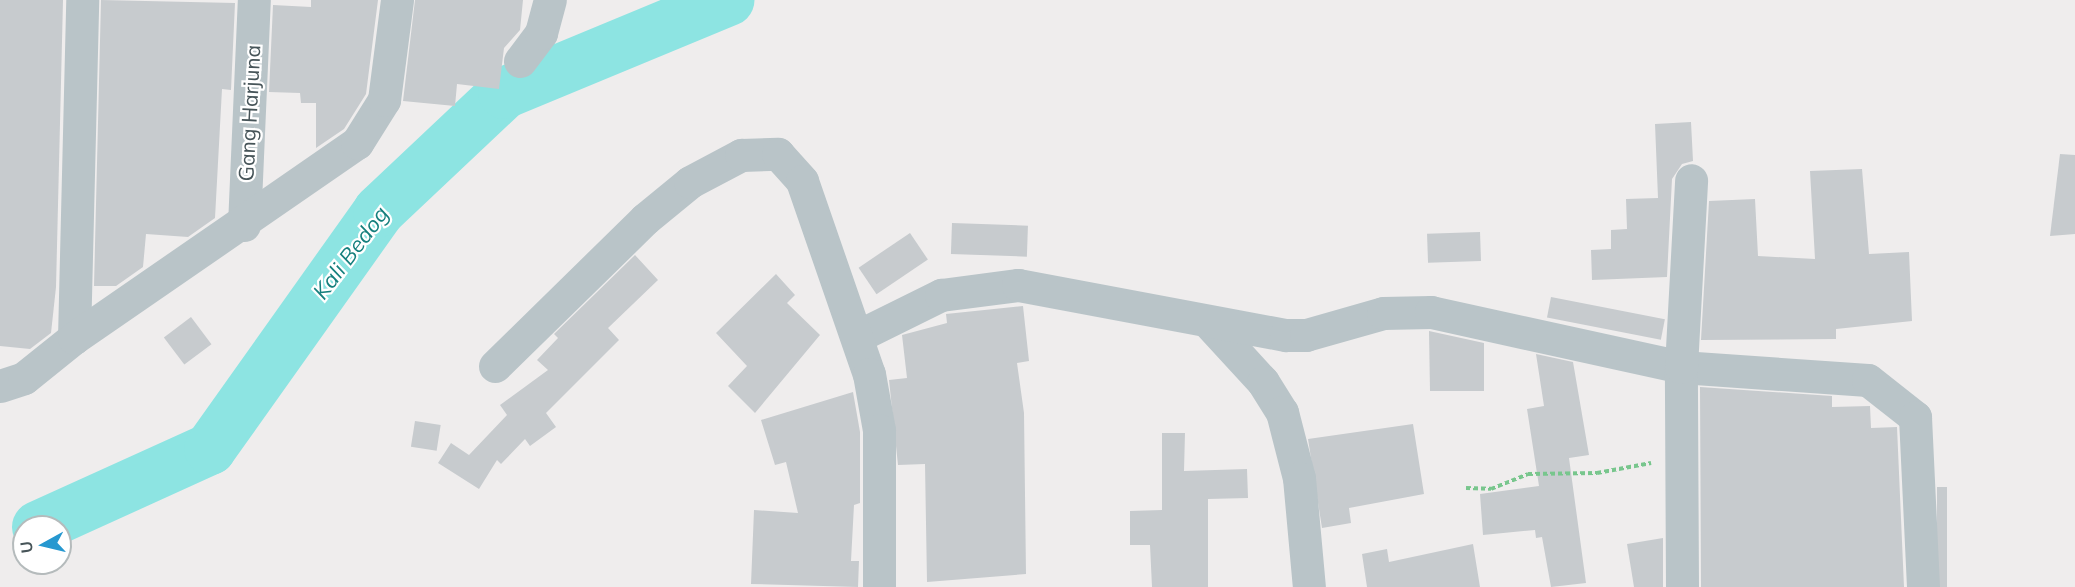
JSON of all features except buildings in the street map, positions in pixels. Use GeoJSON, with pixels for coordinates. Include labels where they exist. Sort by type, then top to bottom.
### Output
{"type":"FeatureCollection","features":[{"type":"Feature","properties":{"kind":"street"},"geometry":{"type":"LineString","coordinates":[[74,338],[82,0]]}},
{"type":"Feature","properties":{"kind":"street","name":"Gang Harjuna"},"geometry":{"type":"LineString","coordinates":[[244,225],[254,0]]}},
{"type":"Feature","properties":{"kind":"street"},"geometry":{"type":"LineString","coordinates":[[0,386],[24,378],[74,338],[244,225],[357,143],[374,121],[384,100],[397,0]]}},
{"type":"Feature","properties":{"kind":"street"},"geometry":{"type":"LineString","coordinates":[[520,61],[541,33],[550,0]]}},
{"type":"Feature","properties":{"kind":"street"},"geometry":{"type":"LineString","coordinates":[[495,366],[654,211],[719,162],[760,152],[778,154],[802,181],[858,336],[879,430],[879,587]]}},
{"type":"Feature","properties":{"kind":"street"},"geometry":{"type":"LineString","coordinates":[[1682,587],[1681,367],[1691,180]]}},
{"type":"Feature","properties":{"kind":"street"},"geometry":{"type":"LineString","coordinates":[[858,336],[941,295],[986,285],[1043,289],[1208,322],[1306,335],[1383,313],[1431,312],[1681,367],[1868,380],[1894,398],[1915,417],[1923,587]]}},
{"type":"Feature","properties":{"kind":"street"},"geometry":{"type":"LineString","coordinates":[[1208,322],[1282,412],[1299,478],[1309,587]]}},
{"type":"Feature","properties":{"kind":"path"},"geometry":{"type":"LineString","coordinates":[[1466,488],[1491,489],[1528,474],[1597,473],[1681,457]]}},
{"type":"Feature","properties":{"kind":"waterway","name":"Kali Bedog"},"geometry":{"type":"LineString","coordinates":[[64,515],[210,449],[379,211],[504,93],[729,0]]}}]}
